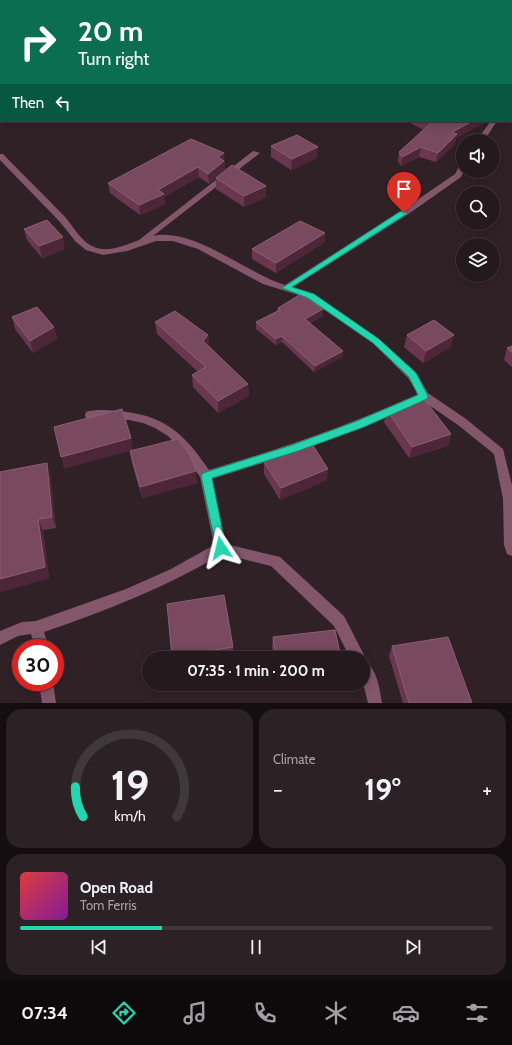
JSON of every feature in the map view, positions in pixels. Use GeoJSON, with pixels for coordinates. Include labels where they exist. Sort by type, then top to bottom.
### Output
{"type":"FeatureCollection","features":[{"type":"Feature","properties":{"kind":"street"},"geometry":{"type":"LineString","coordinates":[[485,134],[493,122]]}},
{"type":"Feature","properties":{"kind":"street"},"geometry":{"type":"LineString","coordinates":[[141,242],[256,153]]}},
{"type":"Feature","properties":{"kind":"street"},"geometry":{"type":"LineString","coordinates":[[0,156],[63,220],[79,240],[89,248],[103,252],[124,249],[156,238],[174,238],[201,247],[266,282],[311,296],[376,341],[412,375],[424,396],[462,422],[499,452],[509,499],[510,546],[512,550]]}},
{"type":"Feature","properties":{"kind":"street"},"geometry":{"type":"LineString","coordinates":[[286,288],[404,213],[456,176]]}},
{"type":"Feature","properties":{"kind":"street"},"geometry":{"type":"LineString","coordinates":[[206,476],[295,448],[360,424],[424,396]]}},
{"type":"Feature","properties":{"kind":"street"},"geometry":{"type":"LineString","coordinates":[[90,415],[132,415],[155,423],[181,441],[192,452],[206,476],[221,548]]}},
{"type":"Feature","properties":{"kind":"street"},"geometry":{"type":"LineString","coordinates":[[0,638],[14,630],[29,626],[36,628],[120,599],[189,567],[221,548],[275,561],[338,621],[354,651]]}},
{"type":"Feature","properties":{"kind":"street"},"geometry":{"type":"LineString","coordinates":[[36,628],[39,639]]}},
{"type":"Feature","properties":{"kind":"street"},"geometry":{"type":"LineString","coordinates":[[370,681],[376,703]]}},
{"type":"Feature","properties":{"kind":"street"},"geometry":{"type":"LineString","coordinates":[[47,691],[49,703]]}},
{"type":"Feature","properties":{"kind":"building"},"geometry":{"type":"Polygon","coordinates":[[[429,122],[471,122],[452,132],[457,134],[438,153],[421,147],[402,157],[399,152],[431,123],[429,122]]]}},
{"type":"Feature","properties":{"kind":"building"},"geometry":{"type":"Polygon","coordinates":[[[297,135],[318,147],[292,159],[271,146],[297,135]]]}},
{"type":"Feature","properties":{"kind":"building"},"geometry":{"type":"Polygon","coordinates":[[[191,139],[224,153],[218,157],[224,161],[208,174],[198,167],[158,190],[164,194],[139,205],[108,183],[191,139]]]}},
{"type":"Feature","properties":{"kind":"building"},"geometry":{"type":"Polygon","coordinates":[[[232,165],[266,186],[244,196],[216,178],[232,165]]]}},
{"type":"Feature","properties":{"kind":"building"},"geometry":{"type":"Polygon","coordinates":[[[47,220],[63,237],[39,246],[24,229],[47,220]]]}},
{"type":"Feature","properties":{"kind":"building"},"geometry":{"type":"Polygon","coordinates":[[[300,221],[325,233],[276,263],[252,249],[300,221]]]}},
{"type":"Feature","properties":{"kind":"building"},"geometry":{"type":"Polygon","coordinates":[[[301,294],[323,309],[305,319],[343,351],[315,366],[282,336],[276,339],[256,322],[280,310],[278,308],[301,294]]]}},
{"type":"Feature","properties":{"kind":"building"},"geometry":{"type":"Polygon","coordinates":[[[37,307],[54,327],[30,341],[12,317],[37,307]]]}},
{"type":"Feature","properties":{"kind":"building"},"geometry":{"type":"Polygon","coordinates":[[[175,311],[208,335],[203,341],[248,384],[218,401],[192,375],[206,367],[155,322],[175,311]]]}},
{"type":"Feature","properties":{"kind":"building"},"geometry":{"type":"Polygon","coordinates":[[[434,320],[454,335],[426,351],[407,335],[434,320]]]}},
{"type":"Feature","properties":{"kind":"building"},"geometry":{"type":"Polygon","coordinates":[[[512,346],[512,352],[507,348],[512,346]]]}},
{"type":"Feature","properties":{"kind":"building"},"geometry":{"type":"Polygon","coordinates":[[[424,399],[451,434],[412,447],[387,410],[424,399]]]}},
{"type":"Feature","properties":{"kind":"building"},"geometry":{"type":"Polygon","coordinates":[[[122,409],[131,438],[61,457],[54,427],[122,409]]]}},
{"type":"Feature","properties":{"kind":"building"},"geometry":{"type":"Polygon","coordinates":[[[178,439],[191,457],[196,471],[140,487],[130,451],[178,439]]]}},
{"type":"Feature","properties":{"kind":"building"},"geometry":{"type":"Polygon","coordinates":[[[312,444],[328,469],[281,488],[264,462],[312,444]]]}},
{"type":"Feature","properties":{"kind":"building"},"geometry":{"type":"Polygon","coordinates":[[[47,463],[52,517],[38,519],[45,567],[0,579],[0,472],[47,463]]]}},
{"type":"Feature","properties":{"kind":"building"},"geometry":{"type":"Polygon","coordinates":[[[224,595],[233,647],[209,651],[171,651],[167,604],[224,595]]]}},
{"type":"Feature","properties":{"kind":"building"},"geometry":{"type":"Polygon","coordinates":[[[335,630],[340,651],[275,651],[273,637],[335,630]]]}},
{"type":"Feature","properties":{"kind":"building"},"geometry":{"type":"Polygon","coordinates":[[[448,637],[472,703],[409,703],[392,646],[448,637]]]}},
{"type":"Feature","properties":{"kind":"route"},"geometry":{"type":"LineString","coordinates":[[221,548],[206,476],[295,448],[360,424],[424,396],[412,375],[376,341],[355,325],[311,296],[286,288],[404,213]]}}]}
